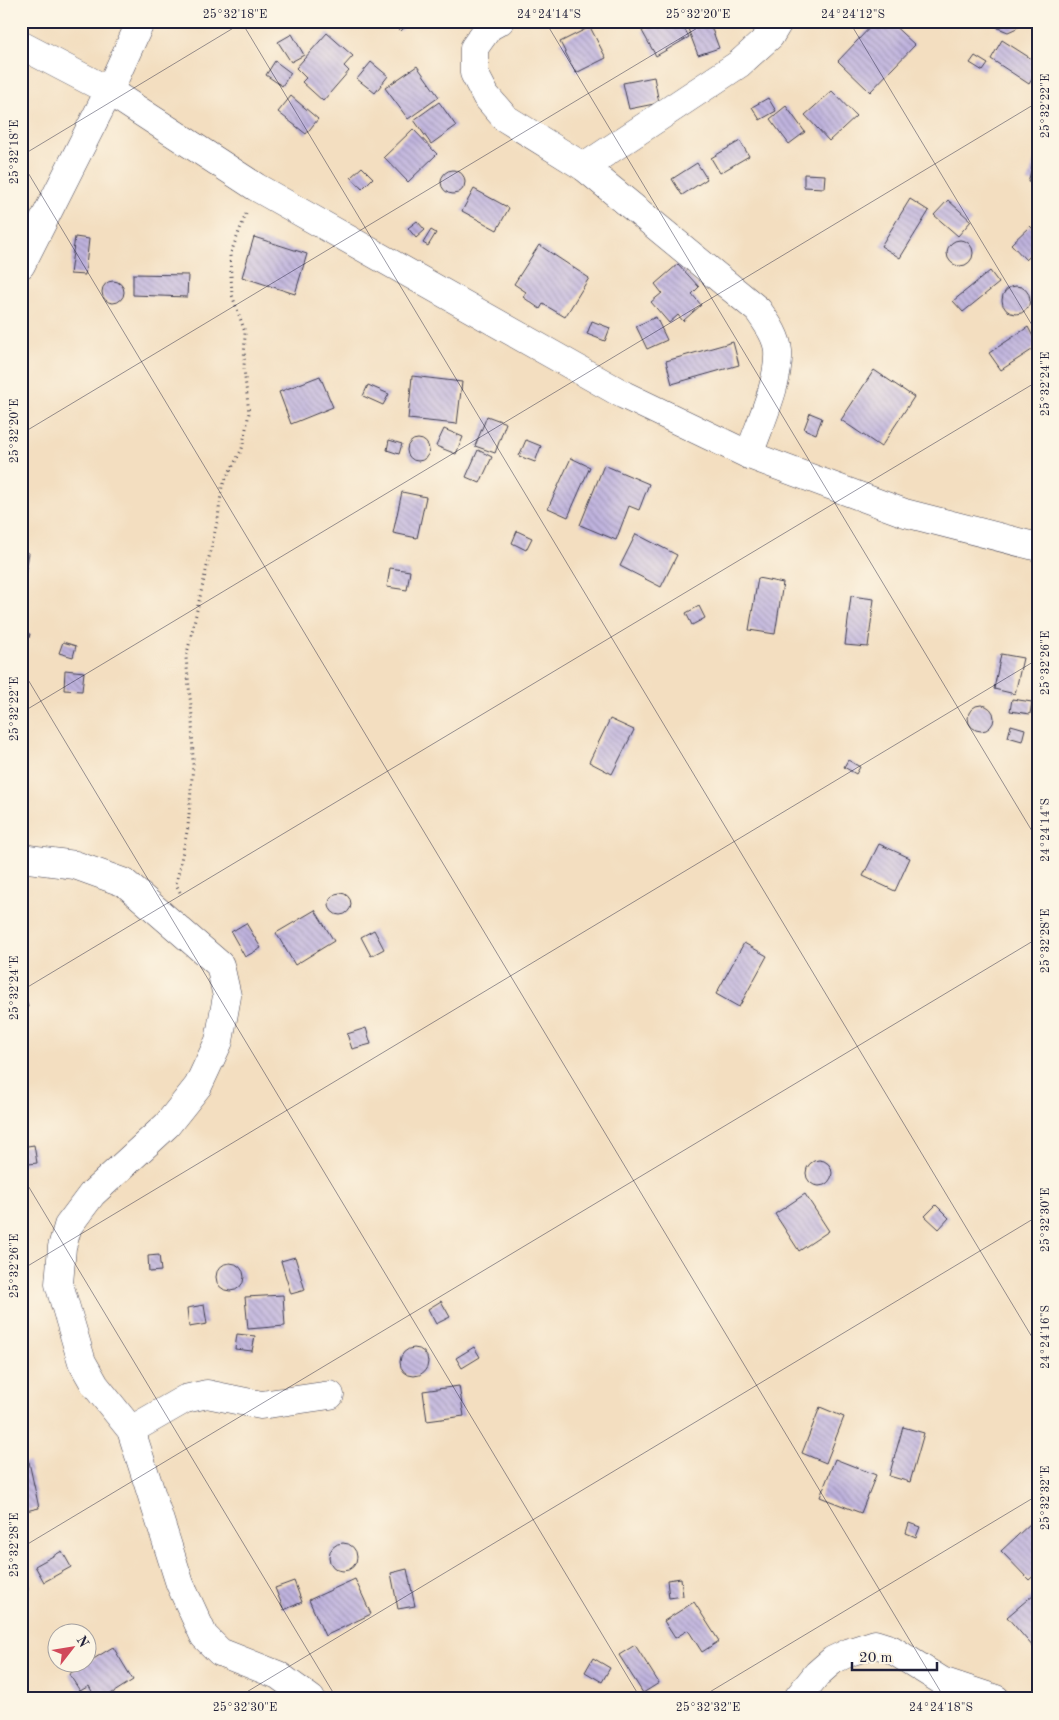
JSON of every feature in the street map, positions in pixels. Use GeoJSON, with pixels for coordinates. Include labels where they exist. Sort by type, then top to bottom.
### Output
{"type":"FeatureCollection","features":[{"type":"Feature","properties":{"kind":"street"},"geometry":{"type":"LineString","coordinates":[[21,265],[109,91],[141,21]]}},
{"type":"Feature","properties":{"kind":"street"},"geometry":{"type":"LineString","coordinates":[[500,21],[489,27],[474,48],[474,74],[486,96],[504,118],[584,167],[758,310],[771,328],[778,350],[776,374],[749,455]]}},
{"type":"Feature","properties":{"kind":"street"},"geometry":{"type":"LineString","coordinates":[[584,167],[739,64],[770,36],[778,21]]}},
{"type":"Feature","properties":{"kind":"street"},"geometry":{"type":"LineString","coordinates":[[21,45],[109,91],[256,187],[624,395],[749,455],[905,513],[1038,547]]}},
{"type":"Feature","properties":{"kind":"street"},"geometry":{"type":"LineString","coordinates":[[21,858],[74,865],[125,883],[220,964],[227,996],[219,1041],[198,1086],[167,1125],[92,1194],[68,1226],[62,1247],[59,1284],[82,1362],[95,1386],[131,1430],[180,1584],[204,1636],[220,1652],[278,1675],[311,1699]]}},
{"type":"Feature","properties":{"kind":"street"},"geometry":{"type":"LineString","coordinates":[[131,1430],[185,1399],[207,1394],[261,1405],[330,1395]]}},
{"type":"Feature","properties":{"kind":"street"},"geometry":{"type":"LineString","coordinates":[[797,1699],[817,1674],[833,1660],[875,1644],[891,1649],[942,1681],[996,1699]]}},
{"type":"Feature","properties":{"kind":"path"},"geometry":{"type":"LineString","coordinates":[[185,900],[176,884],[188,827],[194,765],[192,716],[186,658],[218,518],[222,486],[242,449],[249,413],[244,369],[246,332],[232,295],[230,255],[256,187]]}},
{"type":"Feature","properties":{"kind":"building"},"geometry":{"type":"Polygon","coordinates":[[[391,21],[410,21],[401,31],[391,21]]]}},
{"type":"Feature","properties":{"kind":"building"},"geometry":{"type":"Polygon","coordinates":[[[659,21],[680,21],[689,37],[656,56],[642,31],[659,21]]]}},
{"type":"Feature","properties":{"kind":"building"},"geometry":{"type":"Polygon","coordinates":[[[685,21],[709,21],[719,48],[698,55],[685,21]]]}},
{"type":"Feature","properties":{"kind":"building"},"geometry":{"type":"Polygon","coordinates":[[[876,21],[889,21],[915,45],[870,92],[838,61],[876,21]]]}},
{"type":"Feature","properties":{"kind":"building"},"geometry":{"type":"Polygon","coordinates":[[[993,21],[1021,21],[1017,28],[1008,32],[998,28],[993,21]]]}},
{"type":"Feature","properties":{"kind":"building"},"geometry":{"type":"Polygon","coordinates":[[[590,27],[606,58],[576,73],[560,42],[590,27]]]}},
{"type":"Feature","properties":{"kind":"building"},"geometry":{"type":"Polygon","coordinates":[[[327,33],[353,56],[344,66],[349,71],[323,101],[302,82],[306,78],[296,68],[327,33]]]}},
{"type":"Feature","properties":{"kind":"building"},"geometry":{"type":"Polygon","coordinates":[[[292,34],[304,55],[291,62],[278,42],[292,34]]]}},
{"type":"Feature","properties":{"kind":"building"},"geometry":{"type":"Polygon","coordinates":[[[1002,40],[1038,63],[1038,70],[1029,84],[991,59],[1002,40]]]}},
{"type":"Feature","properties":{"kind":"building"},"geometry":{"type":"Polygon","coordinates":[[[975,56],[988,64],[983,71],[970,63],[975,56]]]}},
{"type":"Feature","properties":{"kind":"building"},"geometry":{"type":"Polygon","coordinates":[[[275,61],[291,73],[282,86],[266,75],[275,61]]]}},
{"type":"Feature","properties":{"kind":"building"},"geometry":{"type":"Polygon","coordinates":[[[371,62],[388,76],[375,93],[357,79],[371,62]]]}},
{"type":"Feature","properties":{"kind":"building"},"geometry":{"type":"Polygon","coordinates":[[[417,66],[439,97],[408,119],[385,88],[417,66]]]}},
{"type":"Feature","properties":{"kind":"building"},"geometry":{"type":"Polygon","coordinates":[[[654,77],[659,103],[629,109],[623,83],[654,77]]]}},
{"type":"Feature","properties":{"kind":"building"},"geometry":{"type":"Polygon","coordinates":[[[832,91],[856,116],[829,141],[805,115],[832,91]]]}},
{"type":"Feature","properties":{"kind":"building"},"geometry":{"type":"Polygon","coordinates":[[[291,96],[318,119],[306,134],[278,112],[291,96]]]}},
{"type":"Feature","properties":{"kind":"building"},"geometry":{"type":"Polygon","coordinates":[[[768,98],[776,111],[760,120],[752,107],[768,98]]]}},
{"type":"Feature","properties":{"kind":"building"},"geometry":{"type":"Polygon","coordinates":[[[439,102],[456,126],[431,144],[414,120],[439,102]]]}},
{"type":"Feature","properties":{"kind":"building"},"geometry":{"type":"Polygon","coordinates":[[[786,106],[805,132],[789,144],[770,119],[786,106]]]}},
{"type":"Feature","properties":{"kind":"building"},"geometry":{"type":"Polygon","coordinates":[[[413,129],[437,154],[408,182],[384,157],[413,129]]]}},
{"type":"Feature","properties":{"kind":"building"},"geometry":{"type":"Polygon","coordinates":[[[740,141],[749,156],[720,173],[711,158],[740,141]]]}},
{"type":"Feature","properties":{"kind":"building"},"geometry":{"type":"Polygon","coordinates":[[[1038,146],[1038,184],[1028,182],[1038,146]]]}},
{"type":"Feature","properties":{"kind":"building"},"geometry":{"type":"Polygon","coordinates":[[[697,163],[707,179],[682,195],[672,179],[697,163]]]}},
{"type":"Feature","properties":{"kind":"building"},"geometry":{"type":"Polygon","coordinates":[[[362,167],[373,178],[362,189],[351,177],[362,167]]]}},
{"type":"Feature","properties":{"kind":"building"},"geometry":{"type":"Polygon","coordinates":[[[448,170],[458,170],[465,177],[465,187],[458,194],[448,194],[441,187],[441,177],[448,170]]]}},
{"type":"Feature","properties":{"kind":"building"},"geometry":{"type":"Polygon","coordinates":[[[804,174],[825,175],[824,188],[804,187],[804,174]]]}},
{"type":"Feature","properties":{"kind":"building"},"geometry":{"type":"Polygon","coordinates":[[[474,189],[509,208],[497,230],[462,211],[474,189]]]}},
{"type":"Feature","properties":{"kind":"building"},"geometry":{"type":"Polygon","coordinates":[[[910,199],[929,211],[900,258],[881,246],[910,199]]]}},
{"type":"Feature","properties":{"kind":"building"},"geometry":{"type":"Polygon","coordinates":[[[948,200],[971,221],[958,236],[934,215],[948,200]]]}},
{"type":"Feature","properties":{"kind":"building"},"geometry":{"type":"Polygon","coordinates":[[[417,221],[425,230],[416,238],[408,228],[417,221]]]}},
{"type":"Feature","properties":{"kind":"building"},"geometry":{"type":"Polygon","coordinates":[[[1030,226],[1038,234],[1038,249],[1026,260],[1011,244],[1030,226]]]}},
{"type":"Feature","properties":{"kind":"building"},"geometry":{"type":"Polygon","coordinates":[[[431,230],[436,233],[428,246],[423,243],[431,230]]]}},
{"type":"Feature","properties":{"kind":"building"},"geometry":{"type":"Polygon","coordinates":[[[75,237],[89,239],[85,275],[70,274],[75,237]]]}},
{"type":"Feature","properties":{"kind":"building"},"geometry":{"type":"Polygon","coordinates":[[[254,237],[307,254],[295,294],[242,277],[254,237]]]}},
{"type":"Feature","properties":{"kind":"building"},"geometry":{"type":"Polygon","coordinates":[[[960,240],[969,244],[973,253],[969,262],[960,266],[951,262],[947,253],[951,244],[960,240]]]}},
{"type":"Feature","properties":{"kind":"building"},"geometry":{"type":"Polygon","coordinates":[[[539,245],[589,278],[565,317],[543,304],[540,309],[523,297],[526,292],[514,284],[539,245]]]}},
{"type":"Feature","properties":{"kind":"building"},"geometry":{"type":"Polygon","coordinates":[[[678,264],[699,287],[692,294],[701,305],[683,321],[678,315],[669,323],[651,302],[662,293],[655,284],[678,264]]]}},
{"type":"Feature","properties":{"kind":"building"},"geometry":{"type":"Polygon","coordinates":[[[990,271],[999,283],[963,312],[953,301],[990,271]]]}},
{"type":"Feature","properties":{"kind":"building"},"geometry":{"type":"Polygon","coordinates":[[[133,274],[188,275],[187,297],[133,295],[133,274]]]}},
{"type":"Feature","properties":{"kind":"building"},"geometry":{"type":"Polygon","coordinates":[[[113,281],[123,288],[124,292],[117,302],[113,303],[103,296],[102,292],[109,282],[113,281]]]}},
{"type":"Feature","properties":{"kind":"building"},"geometry":{"type":"Polygon","coordinates":[[[1016,286],[1026,290],[1030,300],[1026,310],[1016,314],[1006,310],[1002,300],[1006,290],[1016,286]]]}},
{"type":"Feature","properties":{"kind":"building"},"geometry":{"type":"Polygon","coordinates":[[[656,317],[667,340],[647,349],[636,326],[656,317]]]}},
{"type":"Feature","properties":{"kind":"building"},"geometry":{"type":"Polygon","coordinates":[[[592,321],[610,328],[605,341],[587,334],[592,321]]]}},
{"type":"Feature","properties":{"kind":"building"},"geometry":{"type":"Polygon","coordinates":[[[1028,327],[1038,346],[1001,370],[989,353],[1028,327]]]}},
{"type":"Feature","properties":{"kind":"building"},"geometry":{"type":"Polygon","coordinates":[[[733,342],[739,365],[672,384],[666,361],[733,342]]]}},
{"type":"Feature","properties":{"kind":"building"},"geometry":{"type":"Polygon","coordinates":[[[874,370],[914,397],[881,447],[841,420],[874,370]]]}},
{"type":"Feature","properties":{"kind":"building"},"geometry":{"type":"Polygon","coordinates":[[[320,376],[333,407],[291,424],[279,392],[320,376]]]}},
{"type":"Feature","properties":{"kind":"building"},"geometry":{"type":"Polygon","coordinates":[[[412,376],[462,382],[457,424],[408,419],[412,376]]]}},
{"type":"Feature","properties":{"kind":"building"},"geometry":{"type":"Polygon","coordinates":[[[368,385],[389,394],[383,405],[363,396],[368,385]]]}},
{"type":"Feature","properties":{"kind":"building"},"geometry":{"type":"Polygon","coordinates":[[[810,413],[822,418],[816,434],[804,429],[810,413]]]}},
{"type":"Feature","properties":{"kind":"building"},"geometry":{"type":"Polygon","coordinates":[[[487,416],[506,423],[495,453],[475,446],[487,416]]]}},
{"type":"Feature","properties":{"kind":"building"},"geometry":{"type":"Polygon","coordinates":[[[444,429],[463,437],[456,454],[436,446],[444,429]]]}},
{"type":"Feature","properties":{"kind":"building"},"geometry":{"type":"Polygon","coordinates":[[[418,439],[428,446],[429,450],[422,460],[418,461],[408,454],[407,450],[414,440],[418,439]]]}},
{"type":"Feature","properties":{"kind":"building"},"geometry":{"type":"Polygon","coordinates":[[[389,440],[402,444],[399,454],[387,450],[389,440]]]}},
{"type":"Feature","properties":{"kind":"building"},"geometry":{"type":"Polygon","coordinates":[[[526,440],[541,446],[535,462],[519,456],[526,440]]]}},
{"type":"Feature","properties":{"kind":"building"},"geometry":{"type":"Polygon","coordinates":[[[478,450],[492,457],[480,483],[466,477],[478,450]]]}},
{"type":"Feature","properties":{"kind":"building"},"geometry":{"type":"Polygon","coordinates":[[[571,458],[590,467],[568,517],[548,508],[571,458]]]}},
{"type":"Feature","properties":{"kind":"building"},"geometry":{"type":"Polygon","coordinates":[[[604,465],[649,484],[639,510],[629,506],[616,540],[580,525],[604,465]]]}},
{"type":"Feature","properties":{"kind":"building"},"geometry":{"type":"Polygon","coordinates":[[[402,492],[426,497],[417,538],[393,533],[402,492]]]}},
{"type":"Feature","properties":{"kind":"building"},"geometry":{"type":"Polygon","coordinates":[[[517,531],[532,538],[526,550],[512,543],[517,531]]]}},
{"type":"Feature","properties":{"kind":"building"},"geometry":{"type":"Polygon","coordinates":[[[636,534],[677,555],[661,587],[620,566],[636,534]]]}},
{"type":"Feature","properties":{"kind":"building"},"geometry":{"type":"Polygon","coordinates":[[[21,552],[29,553],[22,592],[21,592],[21,552]]]}},
{"type":"Feature","properties":{"kind":"building"},"geometry":{"type":"Polygon","coordinates":[[[390,568],[410,571],[407,590],[387,587],[390,568]]]}},
{"type":"Feature","properties":{"kind":"building"},"geometry":{"type":"Polygon","coordinates":[[[758,578],[783,583],[775,634],[749,630],[758,578]]]}},
{"type":"Feature","properties":{"kind":"building"},"geometry":{"type":"Polygon","coordinates":[[[851,596],[874,599],[868,647],[845,645],[851,596]]]}},
{"type":"Feature","properties":{"kind":"building"},"geometry":{"type":"Polygon","coordinates":[[[699,606],[705,618],[692,625],[686,613],[699,606]]]}},
{"type":"Feature","properties":{"kind":"building"},"geometry":{"type":"Polygon","coordinates":[[[22,633],[30,634],[29,638],[22,636],[22,633]]]}},
{"type":"Feature","properties":{"kind":"building"},"geometry":{"type":"Polygon","coordinates":[[[21,642],[26,642],[25,650],[21,650],[21,642]]]}},
{"type":"Feature","properties":{"kind":"building"},"geometry":{"type":"Polygon","coordinates":[[[63,642],[76,646],[73,657],[59,653],[63,642]]]}},
{"type":"Feature","properties":{"kind":"building"},"geometry":{"type":"Polygon","coordinates":[[[1001,654],[1023,658],[1015,694],[994,689],[1001,654]]]}},
{"type":"Feature","properties":{"kind":"building"},"geometry":{"type":"Polygon","coordinates":[[[65,670],[84,672],[82,691],[64,690],[65,670]]]}},
{"type":"Feature","properties":{"kind":"building"},"geometry":{"type":"Polygon","coordinates":[[[1012,699],[1032,702],[1030,714],[1010,711],[1012,699]]]}},
{"type":"Feature","properties":{"kind":"building"},"geometry":{"type":"Polygon","coordinates":[[[981,705],[990,709],[994,718],[990,727],[981,731],[972,727],[968,718],[972,709],[981,705]]]}},
{"type":"Feature","properties":{"kind":"building"},"geometry":{"type":"Polygon","coordinates":[[[610,719],[634,730],[612,774],[589,762],[610,719]]]}},
{"type":"Feature","properties":{"kind":"building"},"geometry":{"type":"Polygon","coordinates":[[[1011,725],[1025,729],[1022,741],[1008,737],[1011,725]]]}},
{"type":"Feature","properties":{"kind":"building"},"geometry":{"type":"Polygon","coordinates":[[[848,760],[860,767],[856,774],[844,767],[848,760]]]}},
{"type":"Feature","properties":{"kind":"building"},"geometry":{"type":"Polygon","coordinates":[[[879,844],[910,858],[895,891],[863,876],[879,844]]]}},
{"type":"Feature","properties":{"kind":"building"},"geometry":{"type":"Polygon","coordinates":[[[340,893],[350,900],[351,904],[344,914],[340,915],[330,908],[329,904],[336,894],[340,893]]]}},
{"type":"Feature","properties":{"kind":"building"},"geometry":{"type":"Polygon","coordinates":[[[315,910],[334,941],[295,965],[276,933],[315,910]]]}},
{"type":"Feature","properties":{"kind":"building"},"geometry":{"type":"Polygon","coordinates":[[[246,923],[261,948],[245,957],[231,932],[246,923]]]}},
{"type":"Feature","properties":{"kind":"building"},"geometry":{"type":"Polygon","coordinates":[[[374,930],[384,949],[371,956],[361,937],[374,930]]]}},
{"type":"Feature","properties":{"kind":"building"},"geometry":{"type":"Polygon","coordinates":[[[744,943],[767,956],[739,1007],[716,994],[744,943]]]}},
{"type":"Feature","properties":{"kind":"building"},"geometry":{"type":"Polygon","coordinates":[[[21,985],[28,1007],[21,1009],[21,985]]]}},
{"type":"Feature","properties":{"kind":"building"},"geometry":{"type":"Polygon","coordinates":[[[366,1028],[371,1044],[352,1049],[347,1034],[366,1028]]]}},
{"type":"Feature","properties":{"kind":"building"},"geometry":{"type":"Polygon","coordinates":[[[34,1145],[37,1163],[21,1165],[21,1147],[34,1145]]]}},
{"type":"Feature","properties":{"kind":"building"},"geometry":{"type":"Polygon","coordinates":[[[819,1160],[828,1164],[832,1173],[828,1182],[819,1186],[810,1182],[806,1173],[810,1164],[819,1160]]]}},
{"type":"Feature","properties":{"kind":"building"},"geometry":{"type":"Polygon","coordinates":[[[805,1194],[829,1231],[799,1251],[775,1214],[805,1194]]]}},
{"type":"Feature","properties":{"kind":"building"},"geometry":{"type":"Polygon","coordinates":[[[936,1205],[949,1218],[939,1229],[925,1216],[936,1205]]]}},
{"type":"Feature","properties":{"kind":"building"},"geometry":{"type":"Polygon","coordinates":[[[159,1255],[161,1271],[149,1272],[148,1256],[159,1255]]]}},
{"type":"Feature","properties":{"kind":"building"},"geometry":{"type":"Polygon","coordinates":[[[295,1257],[305,1290],[291,1294],[281,1261],[295,1257]]]}},
{"type":"Feature","properties":{"kind":"building"},"geometry":{"type":"Polygon","coordinates":[[[230,1263],[240,1267],[244,1277],[240,1287],[230,1291],[220,1287],[216,1277],[220,1267],[230,1263]]]}},
{"type":"Feature","properties":{"kind":"building"},"geometry":{"type":"Polygon","coordinates":[[[283,1295],[285,1326],[248,1329],[245,1297],[283,1295]]]}},
{"type":"Feature","properties":{"kind":"building"},"geometry":{"type":"Polygon","coordinates":[[[441,1301],[450,1317],[436,1324],[428,1309],[441,1301]]]}},
{"type":"Feature","properties":{"kind":"building"},"geometry":{"type":"Polygon","coordinates":[[[204,1305],[207,1324],[189,1327],[187,1308],[204,1305]]]}},
{"type":"Feature","properties":{"kind":"building"},"geometry":{"type":"Polygon","coordinates":[[[237,1334],[255,1336],[252,1351],[235,1349],[237,1334]]]}},
{"type":"Feature","properties":{"kind":"building"},"geometry":{"type":"Polygon","coordinates":[[[474,1347],[480,1357],[462,1368],[456,1358],[474,1347]]]}},
{"type":"Feature","properties":{"kind":"building"},"geometry":{"type":"Polygon","coordinates":[[[414,1348],[424,1352],[428,1362],[424,1372],[414,1376],[404,1372],[400,1362],[404,1352],[414,1348]]]}},
{"type":"Feature","properties":{"kind":"building"},"geometry":{"type":"Polygon","coordinates":[[[459,1386],[464,1416],[427,1421],[423,1391],[459,1386]]]}},
{"type":"Feature","properties":{"kind":"building"},"geometry":{"type":"Polygon","coordinates":[[[820,1407],[844,1417],[826,1463],[802,1453],[820,1407]]]}},
{"type":"Feature","properties":{"kind":"building"},"geometry":{"type":"Polygon","coordinates":[[[903,1427],[924,1433],[910,1482],[889,1476],[903,1427]]]}},
{"type":"Feature","properties":{"kind":"building"},"geometry":{"type":"Polygon","coordinates":[[[835,1459],[876,1475],[861,1513],[820,1497],[835,1459]]]}},
{"type":"Feature","properties":{"kind":"building"},"geometry":{"type":"Polygon","coordinates":[[[29,1462],[39,1508],[21,1512],[21,1463],[29,1462]]]}},
{"type":"Feature","properties":{"kind":"building"},"geometry":{"type":"Polygon","coordinates":[[[1032,1522],[1038,1529],[1038,1572],[1029,1580],[1001,1551],[1032,1522]]]}},
{"type":"Feature","properties":{"kind":"building"},"geometry":{"type":"Polygon","coordinates":[[[909,1523],[920,1527],[916,1537],[906,1533],[909,1523]]]}},
{"type":"Feature","properties":{"kind":"building"},"geometry":{"type":"Polygon","coordinates":[[[343,1543],[353,1547],[357,1557],[353,1567],[343,1571],[333,1567],[329,1557],[333,1547],[343,1543]]]}},
{"type":"Feature","properties":{"kind":"building"},"geometry":{"type":"Polygon","coordinates":[[[62,1551],[71,1567],[44,1582],[35,1566],[62,1551]]]}},
{"type":"Feature","properties":{"kind":"building"},"geometry":{"type":"Polygon","coordinates":[[[407,1569],[415,1606],[398,1609],[391,1573],[407,1569]]]}},
{"type":"Feature","properties":{"kind":"building"},"geometry":{"type":"Polygon","coordinates":[[[21,1575],[27,1582],[28,1590],[21,1599],[21,1575]]]}},
{"type":"Feature","properties":{"kind":"building"},"geometry":{"type":"Polygon","coordinates":[[[681,1578],[683,1596],[669,1598],[667,1580],[681,1578]]]}},
{"type":"Feature","properties":{"kind":"building"},"geometry":{"type":"Polygon","coordinates":[[[355,1579],[371,1614],[325,1636],[309,1600],[355,1579]]]}},
{"type":"Feature","properties":{"kind":"building"},"geometry":{"type":"Polygon","coordinates":[[[294,1581],[302,1602],[284,1610],[275,1588],[294,1581]]]}},
{"type":"Feature","properties":{"kind":"building"},"geometry":{"type":"Polygon","coordinates":[[[1034,1594],[1038,1598],[1038,1645],[1034,1648],[1007,1617],[1034,1594]]]}},
{"type":"Feature","properties":{"kind":"building"},"geometry":{"type":"Polygon","coordinates":[[[694,1602],[719,1641],[702,1652],[688,1630],[675,1638],[664,1621],[694,1602]]]}},
{"type":"Feature","properties":{"kind":"building"},"geometry":{"type":"Polygon","coordinates":[[[635,1645],[659,1683],[643,1693],[619,1655],[635,1645]]]}},
{"type":"Feature","properties":{"kind":"building"},"geometry":{"type":"Polygon","coordinates":[[[113,1647],[133,1680],[103,1699],[96,1699],[89,1686],[80,1691],[69,1674],[72,1672],[98,1672],[98,1656],[113,1647]]]}},
{"type":"Feature","properties":{"kind":"building"},"geometry":{"type":"Polygon","coordinates":[[[593,1658],[610,1668],[602,1682],[585,1672],[593,1658]]]}}]}
